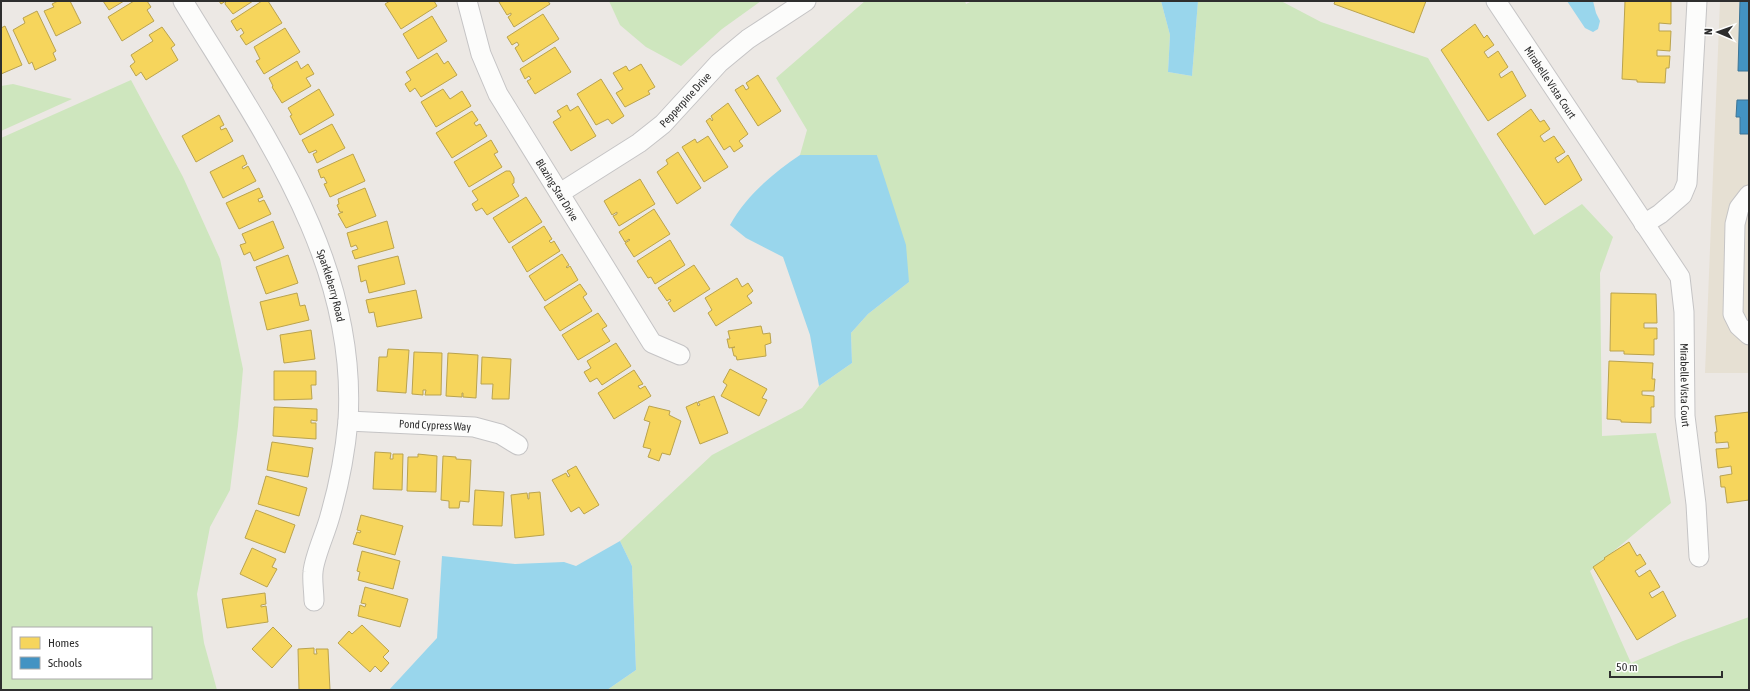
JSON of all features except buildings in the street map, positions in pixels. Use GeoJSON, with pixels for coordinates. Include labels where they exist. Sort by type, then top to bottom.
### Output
{"type":"FeatureCollection","features":[{"type":"Feature","properties":{"kind":"street","name":"Sparkleberry Road"},"geometry":{"type":"LineString","coordinates":[[183,1],[265,134],[291,182],[320,247],[340,314],[346,351],[348,420],[342,470],[313,571],[314,601]]}},
{"type":"Feature","properties":{"kind":"street","name":"Blazing Star Drive"},"geometry":{"type":"LineString","coordinates":[[467,1],[481,54],[498,94],[560,192],[652,344],[680,355]]}},
{"type":"Feature","properties":{"kind":"street","name":"Pepperpine Drive"},"geometry":{"type":"LineString","coordinates":[[560,192],[639,142],[663,124],[719,63],[748,39],[806,1]]}},
{"type":"Feature","properties":{"kind":"street","name":"Mirabelle Vista Court"},"geometry":{"type":"LineString","coordinates":[[1496,1],[1680,277],[1684,312],[1685,416],[1696,504],[1699,557]]}},
{"type":"Feature","properties":{"kind":"street"},"geometry":{"type":"LineString","coordinates":[[1644,224],[1660,214],[1682,196],[1687,183],[1697,1]]}},
{"type":"Feature","properties":{"kind":"street"},"geometry":{"type":"LineString","coordinates":[[1749,195],[1739,208],[1735,224],[1742,247],[1734,314],[1739,326],[1749,335]]}},
{"type":"Feature","properties":{"kind":"street","name":"Pond Cypress Way"},"geometry":{"type":"LineString","coordinates":[[348,420],[474,427],[500,434],[518,445]]}},
{"type":"Feature","properties":{"kind":"shaded area"},"geometry":{"type":"Polygon","coordinates":[[[1720,1],[1749,1],[1749,373],[1705,373],[1720,1]]]}},
{"type":"Feature","properties":{"kind":"green space"},"geometry":{"type":"Polygon","coordinates":[[[609,1],[761,1],[722,29],[681,66],[646,47],[620,25],[609,1]]]}},
{"type":"Feature","properties":{"kind":"green space"},"geometry":{"type":"Polygon","coordinates":[[[865,1],[965,1],[966,4],[972,1],[1161,1],[1170,35],[1168,72],[1192,76],[1198,1],[1281,1],[1321,22],[1428,58],[1534,235],[1582,204],[1613,237],[1600,273],[1602,436],[1656,433],[1671,503],[1590,571],[1631,663],[1683,641],[1749,617],[1749,690],[607,690],[636,670],[632,566],[620,541],[712,455],[802,408],[819,386],[852,363],[851,333],[868,314],[909,282],[877,155],[800,155],[807,130],[776,78],[865,1]]]}},
{"type":"Feature","properties":{"kind":"green space"},"geometry":{"type":"Polygon","coordinates":[[[131,80],[183,177],[220,259],[243,369],[230,490],[210,527],[197,594],[204,643],[217,690],[1,690],[1,138],[131,80]]]}},
{"type":"Feature","properties":{"kind":"green space"},"geometry":{"type":"Polygon","coordinates":[[[13,84],[72,99],[1,131],[1,86],[13,84]]]}},
{"type":"Feature","properties":{"kind":"water"},"geometry":{"type":"Polygon","coordinates":[[[1161,1],[1198,1],[1192,76],[1168,72],[1170,35],[1161,1]]]}},
{"type":"Feature","properties":{"kind":"water"},"geometry":{"type":"Polygon","coordinates":[[[1567,1],[1593,1],[1600,21],[1598,29],[1593,32],[1585,28],[1567,1]]]}},
{"type":"Feature","properties":{"kind":"water"},"geometry":{"type":"Polygon","coordinates":[[[800,155],[877,155],[906,245],[909,282],[868,314],[851,333],[852,363],[819,386],[810,335],[783,257],[746,238],[730,225],[744,204],[770,177],[800,155]]]}},
{"type":"Feature","properties":{"kind":"water"},"geometry":{"type":"Polygon","coordinates":[[[620,541],[632,566],[636,670],[607,690],[389,690],[437,638],[442,556],[515,564],[564,562],[576,566],[620,541]]]}}]}
